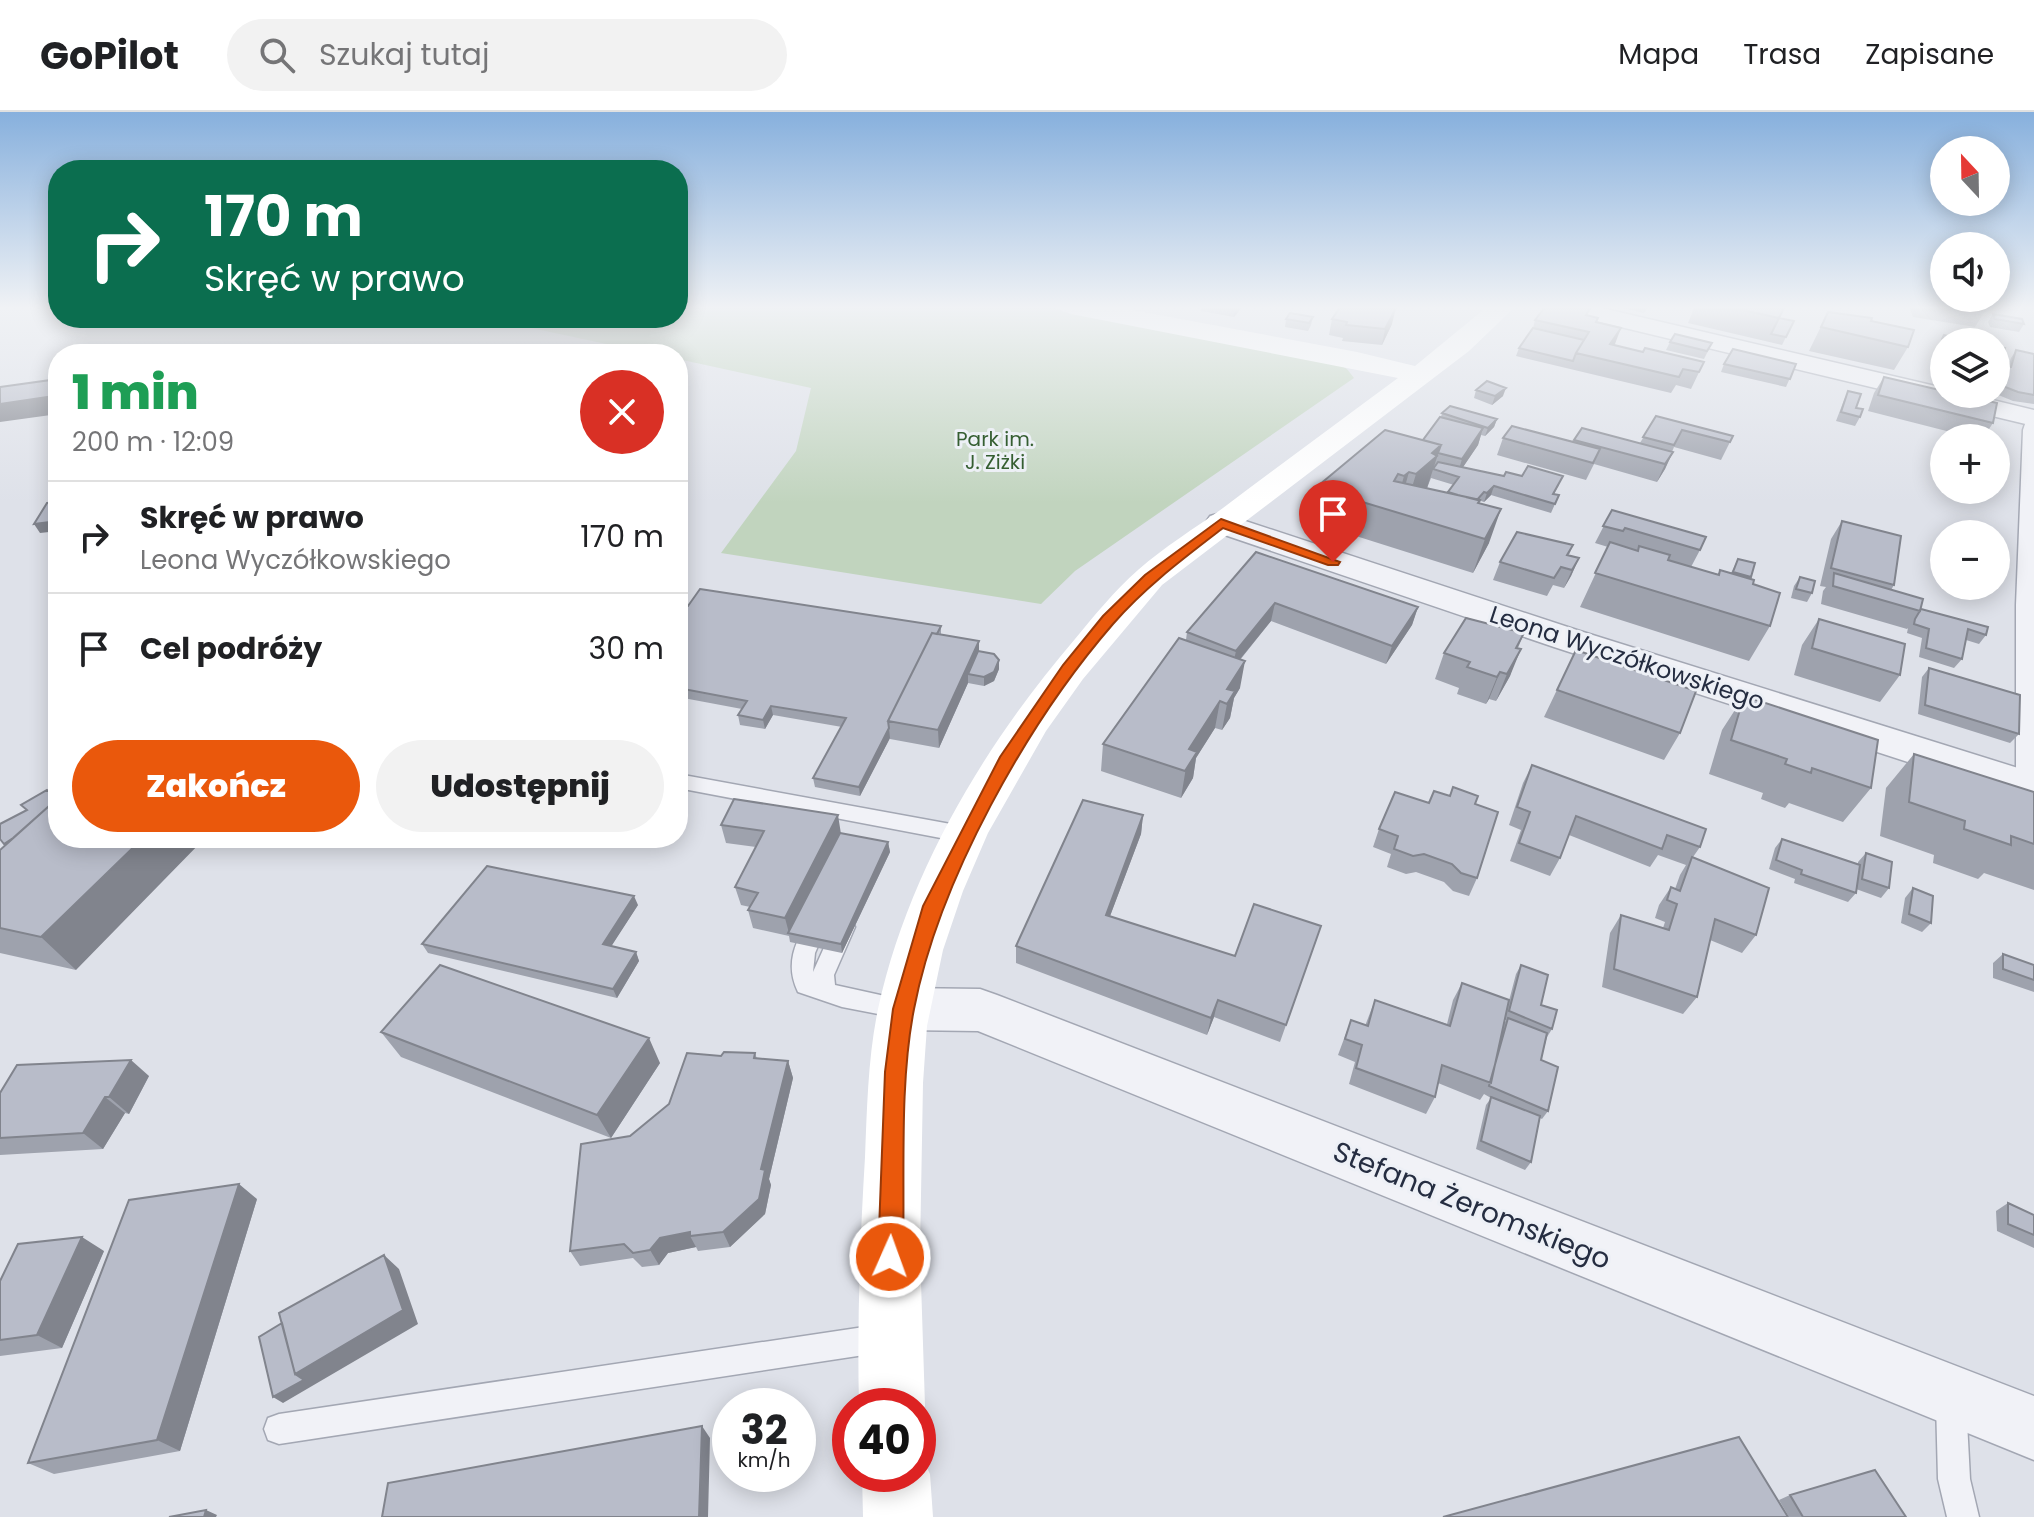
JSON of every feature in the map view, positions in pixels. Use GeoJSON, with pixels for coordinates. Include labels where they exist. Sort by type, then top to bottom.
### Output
{"type":"FeatureCollection","features":[{"type":"Feature","properties":{"kind":"street"},"geometry":{"type":"LineString","coordinates":[[1404,372],[1419,375]]}},
{"type":"Feature","properties":{"kind":"street"},"geometry":{"type":"LineString","coordinates":[[891,1388],[888,1338],[896,1072],[904,1009],[933,906],[967,835],[1009,757],[1088,644],[1150,578],[1424,372]]}},
{"type":"Feature","properties":{"kind":"street"},"geometry":{"type":"LineString","coordinates":[[1839,372],[2034,418]]}},
{"type":"Feature","properties":{"kind":"street","name":"Leona Wyczółkowskiego"},"geometry":{"type":"LineString","coordinates":[[1221,523],[1567,639],[2030,787]]}},
{"type":"Feature","properties":{"kind":"street","name":"Stefana Żeromskiego"},"geometry":{"type":"LineString","coordinates":[[904,1009],[980,1010],[2034,1428]]}},
{"type":"Feature","properties":{"kind":"street"},"geometry":{"type":"LineString","coordinates":[[897,1492],[898,1517]]}},
{"type":"Feature","properties":{"kind":"lane"},"geometry":{"type":"LineString","coordinates":[[2030,787],[2024,605],[2030,430],[2034,418]]}},
{"type":"Feature","properties":{"kind":"lane"},"geometry":{"type":"LineString","coordinates":[[688,783],[865,824],[967,835]]}},
{"type":"Feature","properties":{"kind":"lane"},"geometry":{"type":"LineString","coordinates":[[829,898],[799,964],[806,985],[904,1009]]}},
{"type":"Feature","properties":{"kind":"lane"},"geometry":{"type":"LineString","coordinates":[[824,991],[823,975],[854,905]]}},
{"type":"Feature","properties":{"kind":"lane"},"geometry":{"type":"LineString","coordinates":[[279,1429],[888,1338]]}},
{"type":"Feature","properties":{"kind":"lane"},"geometry":{"type":"LineString","coordinates":[[1951,1394],[1954,1479],[1963,1517]]}},
{"type":"Feature","properties":{"kind":"green space","name":"Park im. J. Ziżki"},"geometry":{"type":"Polygon","coordinates":[[[736,372],[1349,372],[1354,378],[1075,571],[1041,604],[721,553],[796,451],[811,388],[736,372]]]}},
{"type":"Feature","properties":{"kind":"building"},"geometry":{"type":"Polygon","coordinates":[[[1656,372],[1682,372],[1679,377],[1656,372]]]}},
{"type":"Feature","properties":{"kind":"building"},"geometry":{"type":"Polygon","coordinates":[[[1757,372],[1793,372],[1790,379],[1757,372]]]}},
{"type":"Feature","properties":{"kind":"building"},"geometry":{"type":"Polygon","coordinates":[[[2010,372],[2034,372],[2034,395],[2010,389],[2010,372]]]}},
{"type":"Feature","properties":{"kind":"building"},"geometry":{"type":"Polygon","coordinates":[[[1884,377],[1930,388],[1930,408],[1878,395],[1884,377]]]}},
{"type":"Feature","properties":{"kind":"building"},"geometry":{"type":"Polygon","coordinates":[[[48,380],[48,397],[0,404],[0,387],[48,380]]]}},
{"type":"Feature","properties":{"kind":"building"},"geometry":{"type":"Polygon","coordinates":[[[1487,381],[1506,388],[1495,396],[1476,390],[1487,381]]]}},
{"type":"Feature","properties":{"kind":"building"},"geometry":{"type":"Polygon","coordinates":[[[1848,391],[1861,394],[1856,408],[1863,409],[1860,417],[1841,412],[1848,391]]]}},
{"type":"Feature","properties":{"kind":"building"},"geometry":{"type":"Polygon","coordinates":[[[1450,406],[1497,419],[1488,428],[1442,413],[1450,406]]]}},
{"type":"Feature","properties":{"kind":"building"},"geometry":{"type":"Polygon","coordinates":[[[1931,408],[1996,408],[1993,423],[1931,408]]]}},
{"type":"Feature","properties":{"kind":"building"},"geometry":{"type":"Polygon","coordinates":[[[1656,416],[1733,436],[1730,442],[1682,430],[1674,445],[1643,437],[1656,416]]]}},
{"type":"Feature","properties":{"kind":"building"},"geometry":{"type":"Polygon","coordinates":[[[1440,417],[1483,428],[1462,459],[1438,453],[1441,445],[1423,440],[1440,417]]]}},
{"type":"Feature","properties":{"kind":"building"},"geometry":{"type":"Polygon","coordinates":[[[1512,426],[1600,449],[1593,463],[1503,438],[1512,426]]]}},
{"type":"Feature","properties":{"kind":"building"},"geometry":{"type":"Polygon","coordinates":[[[1582,428],[1673,452],[1665,464],[1574,440],[1582,428]]]}},
{"type":"Feature","properties":{"kind":"building"},"geometry":{"type":"Polygon","coordinates":[[[1385,430],[1441,445],[1432,453],[1437,456],[1416,474],[1398,474],[1394,481],[1480,500],[1478,503],[1501,509],[1485,539],[1326,491],[1319,485],[1385,430]]]}},
{"type":"Feature","properties":{"kind":"building"},"geometry":{"type":"Polygon","coordinates":[[[1438,462],[1504,476],[1506,472],[1522,476],[1528,466],[1563,476],[1553,494],[1559,495],[1555,504],[1494,486],[1477,500],[1448,492],[1459,477],[1433,469],[1438,462]]]}},
{"type":"Feature","properties":{"kind":"building"},"geometry":{"type":"Polygon","coordinates":[[[47,503],[48,522],[34,524],[47,503]]]}},
{"type":"Feature","properties":{"kind":"building"},"geometry":{"type":"Polygon","coordinates":[[[1612,510],[1706,537],[1700,550],[1625,528],[1623,531],[1603,526],[1612,510]]]}},
{"type":"Feature","properties":{"kind":"building"},"geometry":{"type":"Polygon","coordinates":[[[1842,521],[1901,536],[1894,585],[1831,568],[1842,521]]]}},
{"type":"Feature","properties":{"kind":"building"},"geometry":{"type":"Polygon","coordinates":[[[1517,532],[1573,545],[1567,555],[1579,558],[1572,570],[1561,567],[1554,578],[1500,562],[1517,532]]]}},
{"type":"Feature","properties":{"kind":"building"},"geometry":{"type":"Polygon","coordinates":[[[1610,542],[1638,551],[1639,546],[1670,555],[1668,560],[1719,575],[1720,570],[1754,580],[1753,584],[1780,593],[1770,626],[1595,573],[1610,542]]]}},
{"type":"Feature","properties":{"kind":"building"},"geometry":{"type":"Polygon","coordinates":[[[1256,552],[1418,607],[1392,646],[1275,603],[1236,651],[1187,632],[1256,552]]]}},
{"type":"Feature","properties":{"kind":"building"},"geometry":{"type":"Polygon","coordinates":[[[1738,559],[1755,563],[1751,577],[1733,572],[1738,559]]]}},
{"type":"Feature","properties":{"kind":"building"},"geometry":{"type":"Polygon","coordinates":[[[1834,573],[1923,599],[1920,611],[1833,586],[1834,573]]]}},
{"type":"Feature","properties":{"kind":"building"},"geometry":{"type":"Polygon","coordinates":[[[1800,577],[1815,581],[1812,593],[1796,589],[1800,577]]]}},
{"type":"Feature","properties":{"kind":"building"},"geometry":{"type":"Polygon","coordinates":[[[700,589],[941,626],[937,634],[932,633],[859,787],[813,778],[846,718],[771,706],[763,720],[738,715],[747,701],[688,690],[688,606],[700,589]]]}},
{"type":"Feature","properties":{"kind":"building"},"geometry":{"type":"Polygon","coordinates":[[[1921,609],[1988,627],[1986,635],[1968,629],[1962,659],[1926,648],[1929,629],[1914,624],[1921,609]]]}},
{"type":"Feature","properties":{"kind":"building"},"geometry":{"type":"Polygon","coordinates":[[[1466,618],[1524,633],[1516,648],[1521,649],[1507,674],[1500,672],[1497,677],[1467,667],[1470,662],[1444,653],[1466,618]]]}},
{"type":"Feature","properties":{"kind":"building"},"geometry":{"type":"Polygon","coordinates":[[[1819,619],[1905,644],[1900,675],[1812,648],[1819,619]]]}},
{"type":"Feature","properties":{"kind":"building"},"geometry":{"type":"Polygon","coordinates":[[[932,633],[979,641],[938,730],[888,721],[932,633]]]}},
{"type":"Feature","properties":{"kind":"building"},"geometry":{"type":"Polygon","coordinates":[[[1179,638],[1245,661],[1227,689],[1235,691],[1227,704],[1220,701],[1189,749],[1197,752],[1185,771],[1103,744],[1179,638]]]}},
{"type":"Feature","properties":{"kind":"building"},"geometry":{"type":"Polygon","coordinates":[[[1576,650],[1696,691],[1680,733],[1557,690],[1576,650]]]}},
{"type":"Feature","properties":{"kind":"building"},"geometry":{"type":"Polygon","coordinates":[[[978,651],[994,654],[999,660],[994,672],[984,677],[968,674],[978,651]]]}},
{"type":"Feature","properties":{"kind":"building"},"geometry":{"type":"Polygon","coordinates":[[[1929,668],[2020,695],[2019,734],[1925,705],[1929,668]]]}},
{"type":"Feature","properties":{"kind":"building"},"geometry":{"type":"Polygon","coordinates":[[[1744,696],[1878,740],[1871,788],[1812,768],[1811,773],[1785,764],[1787,759],[1731,740],[1744,696]]]}},
{"type":"Feature","properties":{"kind":"building"},"geometry":{"type":"Polygon","coordinates":[[[1914,754],[2034,792],[2034,844],[2011,836],[2011,845],[1964,829],[1965,821],[1909,802],[1914,754]]]}},
{"type":"Feature","properties":{"kind":"building"},"geometry":{"type":"Polygon","coordinates":[[[1532,765],[1706,829],[1700,847],[1667,835],[1662,849],[1576,816],[1560,858],[1519,843],[1530,812],[1517,807],[1532,765]]]}},
{"type":"Feature","properties":{"kind":"building"},"geometry":{"type":"Polygon","coordinates":[[[1453,787],[1478,796],[1475,804],[1498,812],[1477,878],[1461,873],[1452,864],[1424,854],[1413,856],[1394,849],[1398,836],[1379,829],[1395,792],[1429,803],[1434,791],[1450,796],[1453,787]]]}},
{"type":"Feature","properties":{"kind":"building"},"geometry":{"type":"Polygon","coordinates":[[[48,791],[48,807],[4,844],[0,839],[0,824],[27,810],[21,805],[48,791]]]}},
{"type":"Feature","properties":{"kind":"building"},"geometry":{"type":"Polygon","coordinates":[[[734,799],[838,815],[785,918],[748,910],[758,893],[735,887],[764,831],[721,825],[734,799]]]}},
{"type":"Feature","properties":{"kind":"building"},"geometry":{"type":"Polygon","coordinates":[[[1083,800],[1143,815],[1106,915],[1235,956],[1254,904],[1321,926],[1286,1025],[1218,1000],[1211,1018],[1016,946],[1083,800]]]}},
{"type":"Feature","properties":{"kind":"building"},"geometry":{"type":"Polygon","coordinates":[[[48,807],[48,848],[133,848],[41,937],[0,928],[0,850],[48,807]]]}},
{"type":"Feature","properties":{"kind":"building"},"geometry":{"type":"Polygon","coordinates":[[[840,833],[888,842],[841,944],[788,933],[840,833]]]}},
{"type":"Feature","properties":{"kind":"building"},"geometry":{"type":"Polygon","coordinates":[[[1782,839],[1860,865],[1856,893],[1801,874],[1802,870],[1776,860],[1782,839]]]}},
{"type":"Feature","properties":{"kind":"building"},"geometry":{"type":"Polygon","coordinates":[[[1866,853],[1892,862],[1889,888],[1862,879],[1866,853]]]}},
{"type":"Feature","properties":{"kind":"building"},"geometry":{"type":"Polygon","coordinates":[[[1692,857],[1769,888],[1756,935],[1715,919],[1697,997],[1614,969],[1621,915],[1669,930],[1677,904],[1667,900],[1671,887],[1680,891],[1692,857]]]}},
{"type":"Feature","properties":{"kind":"building"},"geometry":{"type":"Polygon","coordinates":[[[487,866],[634,896],[603,944],[636,952],[613,989],[422,944],[487,866]]]}},
{"type":"Feature","properties":{"kind":"building"},"geometry":{"type":"Polygon","coordinates":[[[1913,888],[1933,896],[1931,923],[1909,914],[1913,888]]]}},
{"type":"Feature","properties":{"kind":"building"},"geometry":{"type":"Polygon","coordinates":[[[2003,954],[2034,965],[2034,980],[2003,969],[2003,954]]]}},
{"type":"Feature","properties":{"kind":"building"},"geometry":{"type":"Polygon","coordinates":[[[440,965],[649,1038],[597,1115],[381,1032],[440,965]]]}},
{"type":"Feature","properties":{"kind":"building"},"geometry":{"type":"Polygon","coordinates":[[[1521,965],[1548,975],[1541,1005],[1557,1010],[1552,1029],[1509,1011],[1521,965]]]}},
{"type":"Feature","properties":{"kind":"building"},"geometry":{"type":"Polygon","coordinates":[[[1462,983],[1509,1000],[1491,1083],[1442,1065],[1435,1097],[1356,1068],[1362,1045],[1345,1039],[1351,1020],[1368,1026],[1375,1000],[1450,1026],[1462,983]]]}},
{"type":"Feature","properties":{"kind":"building"},"geometry":{"type":"Polygon","coordinates":[[[1508,1018],[1547,1033],[1541,1060],[1558,1067],[1548,1111],[1489,1086],[1508,1018]]]}},
{"type":"Feature","properties":{"kind":"building"},"geometry":{"type":"Polygon","coordinates":[[[724,1052],[755,1053],[754,1058],[788,1061],[761,1169],[765,1170],[759,1199],[723,1232],[690,1236],[690,1232],[660,1238],[650,1250],[633,1253],[624,1244],[570,1251],[581,1144],[630,1136],[669,1104],[687,1053],[721,1056],[724,1052]]]}},
{"type":"Feature","properties":{"kind":"building"},"geometry":{"type":"Polygon","coordinates":[[[131,1060],[83,1133],[0,1138],[0,1093],[17,1065],[131,1060]]]}},
{"type":"Feature","properties":{"kind":"building"},"geometry":{"type":"Polygon","coordinates":[[[1491,1097],[1540,1116],[1531,1162],[1481,1141],[1491,1097]]]}},
{"type":"Feature","properties":{"kind":"building"},"geometry":{"type":"Polygon","coordinates":[[[239,1184],[157,1440],[28,1463],[129,1200],[239,1184]]]}},
{"type":"Feature","properties":{"kind":"building"},"geometry":{"type":"Polygon","coordinates":[[[2008,1203],[2034,1215],[2034,1235],[2008,1224],[2008,1203]]]}},
{"type":"Feature","properties":{"kind":"building"},"geometry":{"type":"Polygon","coordinates":[[[82,1237],[37,1335],[0,1340],[0,1281],[18,1244],[82,1237]]]}},
{"type":"Feature","properties":{"kind":"building"},"geometry":{"type":"Polygon","coordinates":[[[384,1255],[403,1310],[295,1374],[279,1313],[384,1255]]]}},
{"type":"Feature","properties":{"kind":"building"},"geometry":{"type":"Polygon","coordinates":[[[282,1323],[295,1374],[304,1380],[273,1397],[259,1337],[282,1323]]]}},
{"type":"Feature","properties":{"kind":"building"},"geometry":{"type":"Polygon","coordinates":[[[702,1426],[699,1517],[382,1517],[388,1483],[702,1426]]]}},
{"type":"Feature","properties":{"kind":"building"},"geometry":{"type":"Polygon","coordinates":[[[1739,1437],[1788,1517],[1443,1517],[1739,1437]]]}},
{"type":"Feature","properties":{"kind":"building"},"geometry":{"type":"Polygon","coordinates":[[[1875,1470],[1906,1517],[1803,1517],[1790,1495],[1875,1470]]]}},
{"type":"Feature","properties":{"kind":"building"},"geometry":{"type":"Polygon","coordinates":[[[206,1510],[204,1517],[169,1517],[206,1510]]]}},
{"type":"Feature","properties":{"kind":"route"},"geometry":{"type":"LineString","coordinates":[[890,1257],[896,1072],[904,1009],[917,954],[933,906],[1009,757],[1068,668],[1109,619],[1150,578],[1221,523],[1333,562]]}}]}
